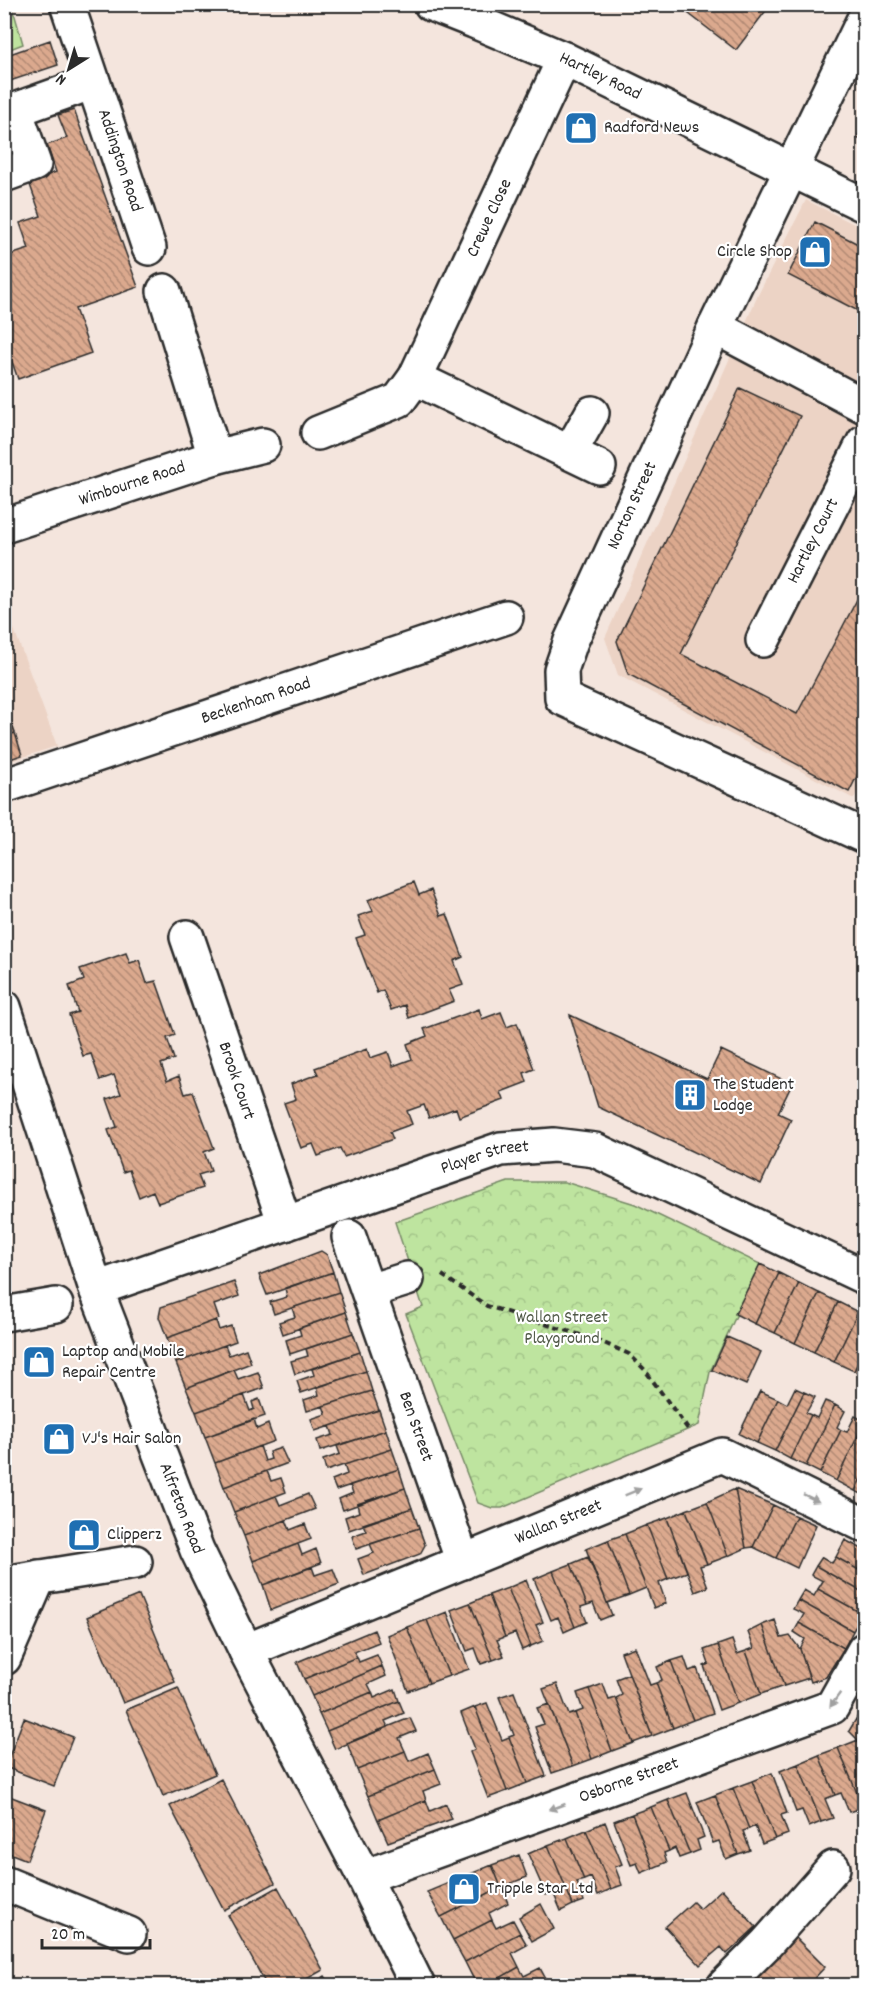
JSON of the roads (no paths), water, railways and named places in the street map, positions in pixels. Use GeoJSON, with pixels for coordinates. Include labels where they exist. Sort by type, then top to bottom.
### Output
{"type":"FeatureCollection","features":[{"type":"Feature","properties":{"kind":"street","name":"Addington Road"},"geometry":{"type":"LineString","coordinates":[[67,4],[149,248]]}},
{"type":"Feature","properties":{"kind":"street","name":"Hartley Road"},"geometry":{"type":"LineString","coordinates":[[431,4],[564,59],[864,205]]}},
{"type":"Feature","properties":{"kind":"street","name":"Norton Street"},"geometry":{"type":"LineString","coordinates":[[864,19],[715,327],[571,641],[561,670],[562,698],[864,836]]}},
{"type":"Feature","properties":{"kind":"street","name":"Crewe Close"},"geometry":{"type":"LineString","coordinates":[[318,433],[399,400],[415,378],[564,59]]}},
{"type":"Feature","properties":{"kind":"street"},"geometry":{"type":"LineString","coordinates":[[4,175],[34,164],[15,110],[93,82]]}},
{"type":"Feature","properties":{"kind":"street"},"geometry":{"type":"LineString","coordinates":[[164,291],[216,457]]}},
{"type":"Feature","properties":{"kind":"street"},"geometry":{"type":"LineString","coordinates":[[715,327],[864,406]]}},
{"type":"Feature","properties":{"kind":"street"},"geometry":{"type":"LineString","coordinates":[[415,378],[599,467]]}},
{"type":"Feature","properties":{"kind":"street"},"geometry":{"type":"LineString","coordinates":[[570,452],[592,413]]}},
{"type":"Feature","properties":{"kind":"street","name":"Hartley Court"},"geometry":{"type":"LineString","coordinates":[[763,640],[864,442]]}},
{"type":"Feature","properties":{"kind":"street","name":"Wimbourne Road"},"geometry":{"type":"LineString","coordinates":[[4,526],[216,457],[262,445]]}},
{"type":"Feature","properties":{"kind":"street","name":"Beckenham Road"},"geometry":{"type":"LineString","coordinates":[[4,786],[506,617]]}},
{"type":"Feature","properties":{"kind":"street","name":"Brook Court"},"geometry":{"type":"LineString","coordinates":[[187,937],[285,1224]]}},
{"type":"Feature","properties":{"kind":"street","name":"Alfreton Road"},"geometry":{"type":"LineString","coordinates":[[4,1007],[96,1289],[197,1550],[246,1651],[364,1876],[418,1986]]}},
{"type":"Feature","properties":{"kind":"street","name":"Player Street"},"geometry":{"type":"LineString","coordinates":[[96,1289],[501,1149],[554,1145],[595,1150],[864,1277]]}},
{"type":"Feature","properties":{"kind":"street","name":"Ben Street"},"geometry":{"type":"LineString","coordinates":[[350,1237],[463,1562]]}},
{"type":"Feature","properties":{"kind":"street"},"geometry":{"type":"LineString","coordinates":[[369,1291],[422,1275]]}},
{"type":"Feature","properties":{"kind":"street"},"geometry":{"type":"LineString","coordinates":[[4,1314],[56,1305]]}},
{"type":"Feature","properties":{"kind":"street","name":"Wallan Street"},"geometry":{"type":"LineString","coordinates":[[246,1651],[722,1455],[864,1525]]}},
{"type":"Feature","properties":{"kind":"street"},"geometry":{"type":"LineString","coordinates":[[4,1583],[135,1562]]}},
{"type":"Feature","properties":{"kind":"street"},"geometry":{"type":"LineString","coordinates":[[4,1658],[39,1577]]}},
{"type":"Feature","properties":{"kind":"street","name":"Osborne Street"},"geometry":{"type":"LineString","coordinates":[[364,1876],[832,1707],[864,1650]]}},
{"type":"Feature","properties":{"kind":"street"},"geometry":{"type":"LineString","coordinates":[[724,1986],[766,1944],[833,1868]]}},
{"type":"Feature","properties":{"kind":"street"},"geometry":{"type":"LineString","coordinates":[[4,1883],[129,1934]]}},
{"type":"Feature","properties":{"kind":"place","name":"Radford News"},"geometry":{"type":"Point","coordinates":[581,128]}},
{"type":"Feature","properties":{"kind":"place","name":"Circle Shop"},"geometry":{"type":"Point","coordinates":[815,252]}},
{"type":"Feature","properties":{"kind":"place","name":"The Student Lodge"},"geometry":{"type":"Point","coordinates":[690,1095]}},
{"type":"Feature","properties":{"kind":"place","name":"Laptop and Mobile Repair Centre"},"geometry":{"type":"Point","coordinates":[39,1362]}},
{"type":"Feature","properties":{"kind":"place","name":"VJ's Hair Salon"},"geometry":{"type":"Point","coordinates":[59,1439]}},
{"type":"Feature","properties":{"kind":"place","name":"Clipperz"},"geometry":{"type":"Point","coordinates":[84,1535]}},
{"type":"Feature","properties":{"kind":"place","name":"Tripple Star Ltd"},"geometry":{"type":"Point","coordinates":[464,1889]}},
{"type":"Feature","properties":{"kind":"park label","name":"Wallan Street Playground"},"geometry":{"type":"Point","coordinates":[562,1328]}}]}
